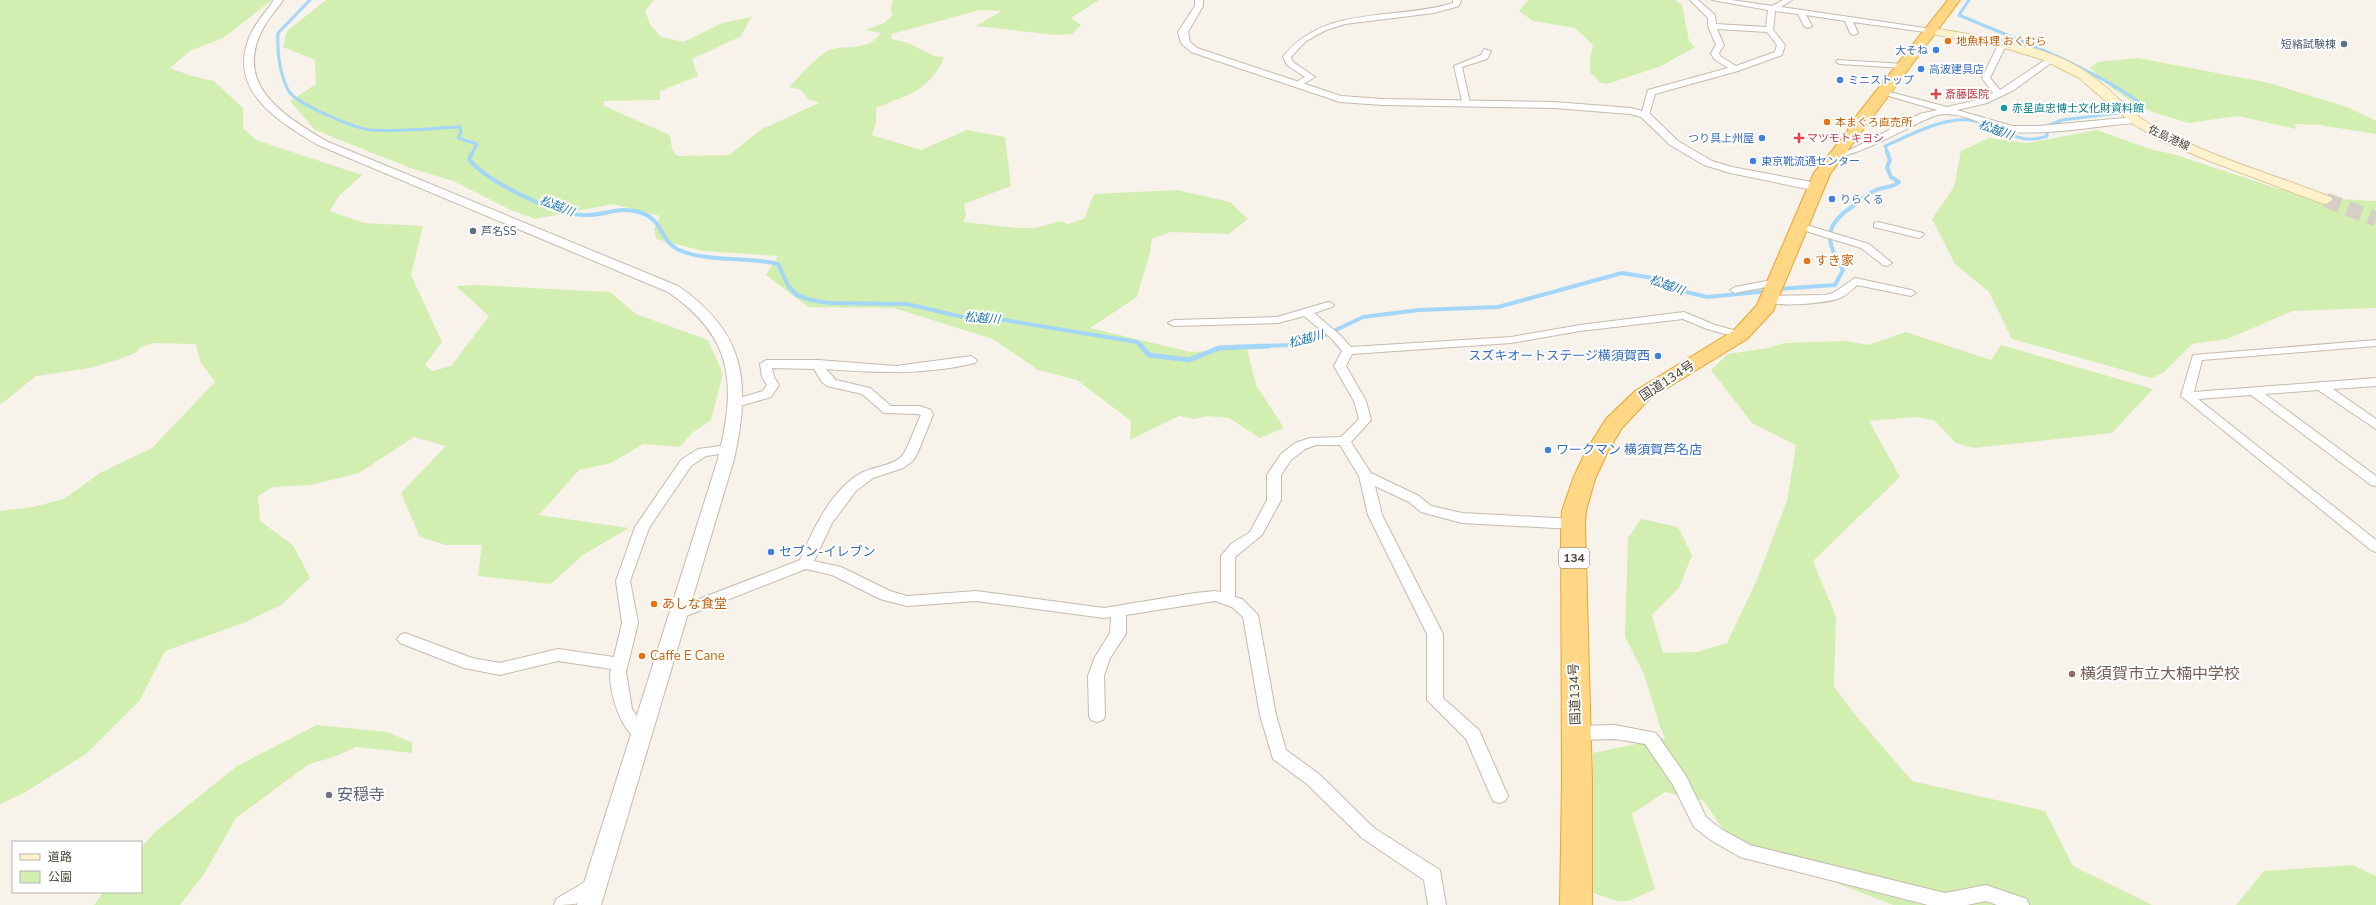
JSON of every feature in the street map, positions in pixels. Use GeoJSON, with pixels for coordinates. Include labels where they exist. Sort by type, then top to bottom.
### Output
{"type":"FeatureCollection","features":[{"type":"Feature","properties":{"kind":"highway","name":"国道134号"},"geometry":{"type":"LineString","coordinates":[[1576,905],[1576,733],[1573,524],[1574,511],[1584,479],[1597,451],[1614,424],[1642,395],[1740,335],[1766,307],[1822,173],[1862,118],[1885,92],[1954,0]]}},
{"type":"Feature","properties":{"kind":"main road","name":"佐島港線"},"geometry":{"type":"LineString","coordinates":[[1932,31],[2002,45],[2051,60],[2081,74],[2095,83],[2132,119],[2195,150],[2326,200]]}},
{"type":"Feature","properties":{"kind":"street"},"geometry":{"type":"LineString","coordinates":[[279,0],[256,32],[251,43],[248,62],[253,86],[273,111],[283,120],[322,142],[679,292],[701,310],[725,340],[735,376],[737,403],[728,449],[681,612],[589,905]]}},
{"type":"Feature","properties":{"kind":"street"},"geometry":{"type":"LineString","coordinates":[[1200,0],[1199,6],[1184,32],[1186,43],[1194,50],[1340,99],[1359,101],[1600,108],[1645,115],[1674,143],[1708,163],[1730,170],[1817,187]]}},
{"type":"Feature","properties":{"kind":"street"},"geometry":{"type":"LineString","coordinates":[[1295,85],[1311,77],[1290,63],[1287,57],[1297,43],[1319,28],[1362,18],[1408,15],[1445,9],[1456,4],[1457,0]]}},
{"type":"Feature","properties":{"kind":"street"},"geometry":{"type":"LineString","coordinates":[[1694,0],[1712,17],[1712,26],[1720,45],[1715,53],[1717,57],[1735,69]]}},
{"type":"Feature","properties":{"kind":"street"},"geometry":{"type":"LineString","coordinates":[[1716,0],[1772,9],[1801,12],[1821,12],[1848,18],[1864,18],[1932,31]]}},
{"type":"Feature","properties":{"kind":"street"},"geometry":{"type":"LineString","coordinates":[[1772,9],[1788,0]]}},
{"type":"Feature","properties":{"kind":"street"},"geometry":{"type":"LineString","coordinates":[[1645,115],[1651,92],[1676,83],[1735,69],[1779,53],[1781,45],[1769,30],[1772,9]]}},
{"type":"Feature","properties":{"kind":"street"},"geometry":{"type":"LineString","coordinates":[[1801,12],[1808,26]]}},
{"type":"Feature","properties":{"kind":"street"},"geometry":{"type":"LineString","coordinates":[[1848,18],[1854,33]]}},
{"type":"Feature","properties":{"kind":"street"},"geometry":{"type":"LineString","coordinates":[[1712,26],[1769,30]]}},
{"type":"Feature","properties":{"kind":"street"},"geometry":{"type":"LineString","coordinates":[[1998,94],[1986,78],[2002,45]]}},
{"type":"Feature","properties":{"kind":"street"},"geometry":{"type":"LineString","coordinates":[[1466,103],[1458,66],[1484,57],[1488,51]]}},
{"type":"Feature","properties":{"kind":"street"},"geometry":{"type":"LineString","coordinates":[[1836,154],[1852,152],[1923,116],[1984,102],[2011,88],[2051,60]]}},
{"type":"Feature","properties":{"kind":"street"},"geometry":{"type":"LineString","coordinates":[[1840,62],[1904,66]]}},
{"type":"Feature","properties":{"kind":"street"},"geometry":{"type":"LineString","coordinates":[[1885,92],[1999,126],[2024,130],[2132,119]]}},
{"type":"Feature","properties":{"kind":"street"},"geometry":{"type":"LineString","coordinates":[[1878,225],[1919,235]]}},
{"type":"Feature","properties":{"kind":"street"},"geometry":{"type":"LineString","coordinates":[[1800,226],[1842,238],[1873,250],[1887,263]]}},
{"type":"Feature","properties":{"kind":"street"},"geometry":{"type":"LineString","coordinates":[[1735,290],[1773,291],[1824,301],[1848,290],[1855,281],[1911,293]]}},
{"type":"Feature","properties":{"kind":"street"},"geometry":{"type":"LineString","coordinates":[[1174,323],[1278,320],[1328,305]]}},
{"type":"Feature","properties":{"kind":"street"},"geometry":{"type":"LineString","coordinates":[[1306,312],[1336,337],[1348,351]]}},
{"type":"Feature","properties":{"kind":"street"},"geometry":{"type":"LineString","coordinates":[[1348,351],[1511,340],[1580,328],[1684,315],[1710,326],[1740,335]]}},
{"type":"Feature","properties":{"kind":"street"},"geometry":{"type":"LineString","coordinates":[[2187,396],[2197,357],[2376,343]]}},
{"type":"Feature","properties":{"kind":"street"},"geometry":{"type":"LineString","coordinates":[[1228,600],[1228,556],[1236,547],[1255,535],[1274,500],[1274,476],[1286,457],[1300,446],[1315,441],[1344,442],[1365,420],[1360,401],[1340,366],[1348,351]]}},
{"type":"Feature","properties":{"kind":"street"},"geometry":{"type":"LineString","coordinates":[[737,403],[767,394],[773,386],[768,377],[766,364],[818,364],[887,369],[935,367],[970,360]]}},
{"type":"Feature","properties":{"kind":"street"},"geometry":{"type":"LineString","coordinates":[[806,564],[817,538],[837,505],[852,487],[868,474],[889,470],[903,463],[912,453],[919,429],[928,417],[927,412],[920,410],[888,410],[866,391],[828,382],[822,377],[818,364]]}},
{"type":"Feature","properties":{"kind":"street"},"geometry":{"type":"LineString","coordinates":[[2187,396],[2376,382]]}},
{"type":"Feature","properties":{"kind":"street"},"geometry":{"type":"LineString","coordinates":[[2322,387],[2376,425]]}},
{"type":"Feature","properties":{"kind":"street"},"geometry":{"type":"LineString","coordinates":[[2256,392],[2376,482]]}},
{"type":"Feature","properties":{"kind":"street"},"geometry":{"type":"LineString","coordinates":[[2187,396],[2376,547]]}},
{"type":"Feature","properties":{"kind":"street"},"geometry":{"type":"LineString","coordinates":[[1344,442],[1366,476],[1375,515],[1435,634],[1435,700],[1473,735],[1499,796]]}},
{"type":"Feature","properties":{"kind":"street"},"geometry":{"type":"LineString","coordinates":[[642,735],[624,711],[618,672],[630,623],[623,581],[642,527],[686,462],[703,452],[728,449]]}},
{"type":"Feature","properties":{"kind":"street"},"geometry":{"type":"LineString","coordinates":[[1366,476],[1414,498],[1426,509],[1462,518],[1573,524]]}},
{"type":"Feature","properties":{"kind":"street"},"geometry":{"type":"LineString","coordinates":[[681,612],[795,566],[806,564],[836,571],[885,595],[907,601],[976,596],[1104,613],[1215,596],[1238,603],[1250,615],[1268,715],[1280,754],[1313,779],[1368,833],[1433,876],[1437,905]]}},
{"type":"Feature","properties":{"kind":"street"},"geometry":{"type":"LineString","coordinates":[[1097,716],[1096,676],[1103,656],[1118,634],[1118,610]]}},
{"type":"Feature","properties":{"kind":"street"},"geometry":{"type":"LineString","coordinates":[[405,639],[470,664],[500,668],[531,663],[558,655],[620,664]]}},
{"type":"Feature","properties":{"kind":"street"},"geometry":{"type":"LineString","coordinates":[[1576,733],[1615,732],[1650,738],[1680,781],[1700,822],[1715,834],[1746,852],[1945,901],[1986,893],[2020,905]]}},
{"type":"Feature","properties":{"kind":"street"},"geometry":{"type":"LineString","coordinates":[[563,905],[596,883]]}},
{"type":"Feature","properties":{"kind":"green space"},"geometry":{"type":"Polygon","coordinates":[[[0,0],[272,0],[223,38],[190,51],[170,68],[192,76],[214,81],[243,108],[243,128],[256,140],[362,175],[339,196],[330,211],[364,223],[423,226],[411,275],[442,342],[425,365],[432,371],[451,366],[489,316],[456,286],[477,285],[610,292],[636,314],[708,340],[723,374],[711,420],[692,433],[680,447],[643,444],[611,463],[579,470],[539,515],[629,528],[583,555],[551,584],[478,576],[482,545],[446,545],[420,537],[401,493],[446,446],[414,437],[359,473],[311,485],[273,487],[258,496],[260,521],[293,545],[310,578],[281,605],[246,622],[165,651],[140,700],[86,754],[24,793],[0,804],[0,511],[33,507],[64,499],[100,473],[152,448],[215,382],[200,361],[196,344],[153,343],[139,348],[137,352],[123,358],[90,368],[36,376],[0,405],[0,0]]]}},
{"type":"Feature","properties":{"kind":"green space"},"geometry":{"type":"Polygon","coordinates":[[[326,0],[654,0],[645,11],[650,24],[661,37],[684,42],[722,23],[752,17],[740,37],[692,59],[698,76],[660,91],[660,100],[604,101],[604,106],[670,135],[672,149],[677,156],[729,155],[762,129],[819,103],[808,99],[801,90],[789,87],[811,64],[826,52],[833,49],[862,46],[875,39],[881,33],[865,30],[884,23],[893,15],[890,9],[893,0],[1099,0],[1071,18],[1081,25],[1072,34],[1055,35],[976,26],[1002,11],[980,10],[892,34],[891,39],[908,43],[934,56],[944,57],[932,77],[925,85],[907,95],[876,108],[876,123],[872,135],[921,150],[967,130],[1005,137],[1011,186],[964,204],[966,216],[963,222],[1019,228],[1035,228],[1060,221],[1068,224],[1084,219],[1094,194],[1177,190],[1230,202],[1248,219],[1229,234],[1171,232],[1152,239],[1148,261],[1137,297],[1090,328],[1191,352],[1247,349],[1256,385],[1284,428],[1260,438],[1229,418],[1208,416],[1194,419],[1179,416],[1130,440],[1131,421],[1077,380],[1038,370],[993,339],[894,308],[808,307],[766,275],[778,256],[703,251],[656,239],[654,229],[660,216],[613,204],[535,219],[509,209],[453,181],[410,168],[315,130],[290,101],[316,84],[315,60],[283,47],[287,31],[326,0]]]}},
{"type":"Feature","properties":{"kind":"green space"},"geometry":{"type":"Polygon","coordinates":[[[1528,0],[1675,0],[1682,5],[1689,41],[1695,47],[1661,66],[1607,84],[1601,83],[1590,72],[1590,58],[1593,45],[1575,28],[1533,21],[1519,11],[1528,0]]]}},
{"type":"Feature","properties":{"kind":"green space"},"geometry":{"type":"Polygon","coordinates":[[[2138,58],[2269,83],[2347,107],[2376,121],[2376,134],[2320,125],[2295,124],[2296,129],[2238,116],[2189,123],[2155,113],[2137,105],[2113,89],[2090,68],[2098,62],[2138,58]]]}},
{"type":"Feature","properties":{"kind":"green space"},"geometry":{"type":"Polygon","coordinates":[[[2097,130],[2153,150],[2173,154],[2276,188],[2320,198],[2376,201],[2376,308],[2293,311],[2227,339],[2192,344],[2164,372],[2152,378],[2012,339],[1989,292],[1955,264],[1932,219],[1954,187],[1961,151],[1989,138],[2028,143],[2097,130]]]}},
{"type":"Feature","properties":{"kind":"green space"},"geometry":{"type":"Polygon","coordinates":[[[1906,332],[1991,360],[2001,345],[2153,389],[2112,433],[1974,448],[1956,443],[1934,420],[1915,417],[1869,421],[1900,477],[1813,561],[1836,617],[1834,687],[1857,717],[1912,781],[2045,811],[2073,866],[2152,905],[1893,905],[1752,850],[1721,827],[1704,801],[1665,792],[1632,814],[1655,889],[1636,898],[1624,901],[1618,901],[1591,892],[1593,753],[1665,738],[1660,727],[1644,674],[1625,637],[1628,538],[1641,519],[1678,527],[1692,555],[1679,588],[1652,615],[1663,653],[1697,652],[1727,643],[1756,582],[1787,501],[1796,445],[1752,423],[1711,370],[1728,354],[1767,348],[1785,343],[1847,341],[1868,345],[1906,332]]]}},
{"type":"Feature","properties":{"kind":"green space"},"geometry":{"type":"Polygon","coordinates":[[[317,725],[388,732],[412,743],[412,753],[356,747],[331,758],[309,764],[236,818],[204,874],[180,905],[94,905],[102,893],[142,893],[142,847],[156,831],[237,766],[317,725]]]}},
{"type":"Feature","properties":{"kind":"green space"},"geometry":{"type":"Polygon","coordinates":[[[2353,865],[2376,876],[2376,905],[2236,905],[2264,871],[2353,865]]]}},
{"type":"Feature","properties":{"kind":"waterway","name":"松越川"},"geometry":{"type":"LineString","coordinates":[[310,0],[278,33],[278,55],[281,69],[288,90],[293,95],[301,102],[313,108],[363,129],[405,130],[460,127],[461,132],[458,138],[477,144],[472,153]]}},
{"type":"Feature","properties":{"kind":"waterway","name":"松越川"},"geometry":{"type":"LineString","coordinates":[[1888,153],[1885,146],[1915,132],[1937,124],[1958,120],[1980,122],[2016,137],[2036,139],[2047,136],[2047,126],[2062,120],[2143,110],[2142,104],[2121,90],[2076,65],[2030,44],[1959,15],[1969,0]]}},
{"type":"Feature","properties":{"kind":"waterway","name":"松越川"},"geometry":{"type":"LineString","coordinates":[[473,152],[469,159],[478,168],[522,196],[572,214],[592,215],[623,210],[639,212],[647,215],[653,220],[668,241],[679,250],[703,257],[753,260],[778,264],[789,287],[797,295],[811,300],[829,303],[907,304],[967,318],[1004,320],[1137,342],[1141,346]]}},
{"type":"Feature","properties":{"kind":"waterway","name":"松越川"},"geometry":{"type":"LineString","coordinates":[[1777,289],[1835,285],[1843,270],[1837,260],[1830,242],[1832,227],[1843,213],[1867,195],[1876,190],[1899,182],[1891,177],[1887,167],[1890,160],[1887,152]]}},
{"type":"Feature","properties":{"kind":"waterway","name":"松越川"},"geometry":{"type":"LineString","coordinates":[[1250,347],[1289,345],[1321,337],[1363,317],[1419,310],[1498,307],[1622,273],[1653,278],[1674,289],[1707,297],[1769,291]]}},
{"type":"Feature","properties":{"kind":"waterway","name":"松越川"},"geometry":{"type":"LineString","coordinates":[[1141,346],[1149,355],[1189,360],[1219,348],[1250,347]]}},
{"type":"Feature","properties":{"kind":"waterway","name":"松越川"},"geometry":{"type":"LineString","coordinates":[[1250,347],[1268,346]]}},
{"type":"Feature","properties":{"kind":"waterway","name":"松越川"},"geometry":{"type":"LineString","coordinates":[[1244,347],[1250,347]]}},
{"type":"Feature","properties":{"kind":"tunnel"},"geometry":{"type":"LineString","coordinates":[[2326,200],[2376,219]]}},
{"type":"Feature","properties":{"kind":"place","name":"地魚料理 おくむら"},"geometry":{"type":"Point","coordinates":[1948,41]}},
{"type":"Feature","properties":{"kind":"place","name":"短絡試験棟"},"geometry":{"type":"Point","coordinates":[2344,44]}},
{"type":"Feature","properties":{"kind":"place","name":"大そね"},"geometry":{"type":"Point","coordinates":[1936,50]}},
{"type":"Feature","properties":{"kind":"place","name":"高波建具店"},"geometry":{"type":"Point","coordinates":[1921,69]}},
{"type":"Feature","properties":{"kind":"place","name":"ミニストップ"},"geometry":{"type":"Point","coordinates":[1840,80]}},
{"type":"Feature","properties":{"kind":"place","name":"斎藤医院"},"geometry":{"type":"Point","coordinates":[1936,94]}},
{"type":"Feature","properties":{"kind":"place","name":"赤星直忠博士文化財資料館"},"geometry":{"type":"Point","coordinates":[2004,108]}},
{"type":"Feature","properties":{"kind":"place","name":"本まぐろ直売所"},"geometry":{"type":"Point","coordinates":[1827,122]}},
{"type":"Feature","properties":{"kind":"place","name":"つり具上州屋"},"geometry":{"type":"Point","coordinates":[1762,138]}},
{"type":"Feature","properties":{"kind":"place","name":"マツモトキヨシ"},"geometry":{"type":"Point","coordinates":[1799,138]}},
{"type":"Feature","properties":{"kind":"place","name":"東京靴流通センター"},"geometry":{"type":"Point","coordinates":[1753,161]}},
{"type":"Feature","properties":{"kind":"place","name":"りらくる"},"geometry":{"type":"Point","coordinates":[1832,199]}},
{"type":"Feature","properties":{"kind":"place","name":"芦名SS"},"geometry":{"type":"Point","coordinates":[473,231]}},
{"type":"Feature","properties":{"kind":"place","name":"すき家"},"geometry":{"type":"Point","coordinates":[1807,261]}},
{"type":"Feature","properties":{"kind":"place","name":"スズキオートステージ横須賀西"},"geometry":{"type":"Point","coordinates":[1658,356]}},
{"type":"Feature","properties":{"kind":"place","name":"ワークマン 横須賀芦名店"},"geometry":{"type":"Point","coordinates":[1548,450]}},
{"type":"Feature","properties":{"kind":"place","name":"セブン-イレブン"},"geometry":{"type":"Point","coordinates":[771,552]}},
{"type":"Feature","properties":{"kind":"place","name":"あしな食堂"},"geometry":{"type":"Point","coordinates":[654,604]}},
{"type":"Feature","properties":{"kind":"place","name":"Caffe E Cane"},"geometry":{"type":"Point","coordinates":[642,656]}},
{"type":"Feature","properties":{"kind":"place","name":"横須賀市立大楠中学校"},"geometry":{"type":"Point","coordinates":[2072,674]}},
{"type":"Feature","properties":{"kind":"place","name":"安穏寺"},"geometry":{"type":"Point","coordinates":[329,795]}}]}
